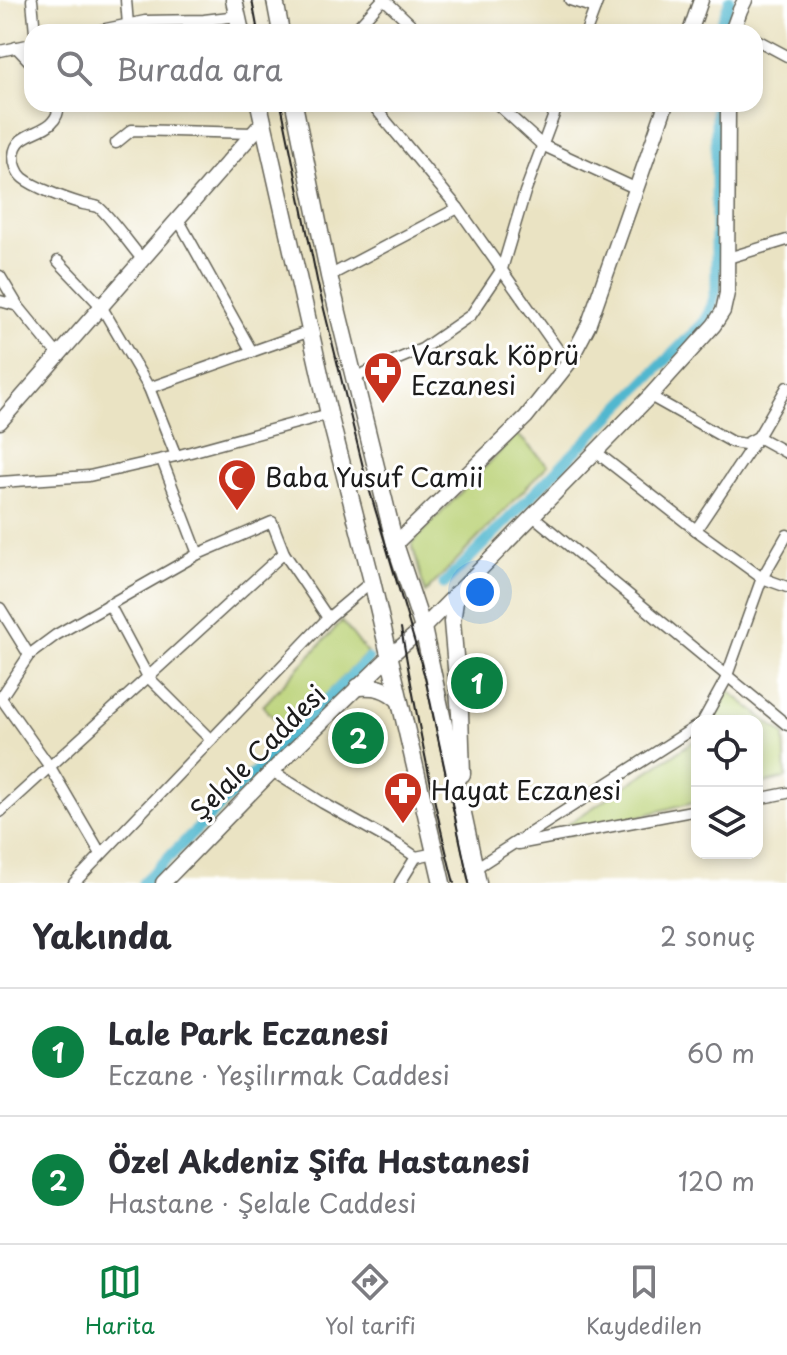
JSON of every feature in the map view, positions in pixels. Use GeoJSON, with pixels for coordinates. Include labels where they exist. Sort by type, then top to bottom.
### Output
{"type":"FeatureCollection","features":[{"type":"Feature","properties":{"kind":"main road"},"geometry":{"type":"LineString","coordinates":[[275,0],[280,24]]}},
{"type":"Feature","properties":{"kind":"main road"},"geometry":{"type":"LineString","coordinates":[[259,112],[258,128],[372,581],[442,883]]}},
{"type":"Feature","properties":{"kind":"main road"},"geometry":{"type":"LineString","coordinates":[[296,112],[353,378],[395,544],[423,628],[476,876]]}},
{"type":"Feature","properties":{"kind":"main road"},"geometry":{"type":"LineString","coordinates":[[456,594],[452,622],[460,713],[463,815]]}},
{"type":"Feature","properties":{"kind":"main road"},"geometry":{"type":"LineString","coordinates":[[358,687],[374,686],[388,691],[399,700]]}},
{"type":"Feature","properties":{"kind":"street"},"geometry":{"type":"LineString","coordinates":[[32,0],[34,24]]}},
{"type":"Feature","properties":{"kind":"street"},"geometry":{"type":"LineString","coordinates":[[126,0],[128,24]]}},
{"type":"Feature","properties":{"kind":"street"},"geometry":{"type":"LineString","coordinates":[[361,24],[384,0],[410,24]]}},
{"type":"Feature","properties":{"kind":"street"},"geometry":{"type":"LineString","coordinates":[[570,0],[596,4],[589,24]]}},
{"type":"Feature","properties":{"kind":"street"},"geometry":{"type":"LineString","coordinates":[[693,24],[701,0]]}},
{"type":"Feature","properties":{"kind":"street"},"geometry":{"type":"LineString","coordinates":[[738,24],[745,0]]}},
{"type":"Feature","properties":{"kind":"street"},"geometry":{"type":"LineString","coordinates":[[132,24],[238,16]]}},
{"type":"Feature","properties":{"kind":"street"},"geometry":{"type":"LineString","coordinates":[[763,43],[787,56]]}},
{"type":"Feature","properties":{"kind":"street"},"geometry":{"type":"LineString","coordinates":[[0,51],[24,46]]}},
{"type":"Feature","properties":{"kind":"street"},"geometry":{"type":"LineString","coordinates":[[16,47],[24,56]]}},
{"type":"Feature","properties":{"kind":"street"},"geometry":{"type":"LineString","coordinates":[[57,112],[51,124],[24,136],[15,149],[15,164],[22,177],[79,203],[99,207],[142,259]]}},
{"type":"Feature","properties":{"kind":"street"},"geometry":{"type":"LineString","coordinates":[[379,112],[458,208],[568,364]]}},
{"type":"Feature","properties":{"kind":"street"},"geometry":{"type":"LineString","coordinates":[[506,112],[542,145],[637,189]]}},
{"type":"Feature","properties":{"kind":"street"},"geometry":{"type":"LineString","coordinates":[[353,378],[422,349],[471,315],[502,269],[525,192],[555,112]]}},
{"type":"Feature","properties":{"kind":"street"},"geometry":{"type":"LineString","coordinates":[[395,544],[526,417],[568,364],[588,326],[663,112]]}},
{"type":"Feature","properties":{"kind":"street","name":"Şelale Caddesi"},"geometry":{"type":"LineString","coordinates":[[163,883],[272,771],[423,628],[650,396],[714,325],[723,311],[727,293],[728,112]]}},
{"type":"Feature","properties":{"kind":"street"},"geometry":{"type":"LineString","coordinates":[[116,143],[132,130],[258,128]]}},
{"type":"Feature","properties":{"kind":"street"},"geometry":{"type":"LineString","coordinates":[[3,414],[258,128]]}},
{"type":"Feature","properties":{"kind":"street"},"geometry":{"type":"LineString","coordinates":[[329,276],[458,208]]}},
{"type":"Feature","properties":{"kind":"street"},"geometry":{"type":"LineString","coordinates":[[178,219],[252,352]]}},
{"type":"Feature","properties":{"kind":"street"},"geometry":{"type":"LineString","coordinates":[[728,258],[787,240]]}},
{"type":"Feature","properties":{"kind":"street"},"geometry":{"type":"LineString","coordinates":[[58,261],[101,306],[149,388],[176,456]]}},
{"type":"Feature","properties":{"kind":"street"},"geometry":{"type":"LineString","coordinates":[[0,276],[18,306],[58,355]]}},
{"type":"Feature","properties":{"kind":"street"},"geometry":{"type":"LineString","coordinates":[[0,301],[18,306]]}},
{"type":"Feature","properties":{"kind":"street"},"geometry":{"type":"LineString","coordinates":[[149,388],[310,331]]}},
{"type":"Feature","properties":{"kind":"street"},"geometry":{"type":"LineString","coordinates":[[696,530],[787,387]]}},
{"type":"Feature","properties":{"kind":"street"},"geometry":{"type":"LineString","coordinates":[[650,396],[732,442],[745,444],[758,437]]}},
{"type":"Feature","properties":{"kind":"street"},"geometry":{"type":"LineString","coordinates":[[0,482],[89,476],[162,460],[329,414]]}},
{"type":"Feature","properties":{"kind":"street"},"geometry":{"type":"LineString","coordinates":[[758,437],[787,453]]}},
{"type":"Feature","properties":{"kind":"street"},"geometry":{"type":"LineString","coordinates":[[596,452],[762,578],[787,587]]}},
{"type":"Feature","properties":{"kind":"street"},"geometry":{"type":"LineString","coordinates":[[162,460],[198,554]]}},
{"type":"Feature","properties":{"kind":"street"},"geometry":{"type":"LineString","coordinates":[[533,516],[787,725]]}},
{"type":"Feature","properties":{"kind":"street"},"geometry":{"type":"LineString","coordinates":[[101,854],[50,767],[1,699],[29,655],[56,635],[198,554],[272,522],[284,553],[328,618]]}},
{"type":"Feature","properties":{"kind":"street"},"geometry":{"type":"LineString","coordinates":[[706,715],[726,676],[762,578],[787,535]]}},
{"type":"Feature","properties":{"kind":"street"},"geometry":{"type":"LineString","coordinates":[[0,812],[284,553]]}},
{"type":"Feature","properties":{"kind":"street"},"geometry":{"type":"LineString","coordinates":[[74,883],[328,618],[372,581]]}},
{"type":"Feature","properties":{"kind":"street"},"geometry":{"type":"LineString","coordinates":[[109,604],[148,677],[211,740]]}},
{"type":"Feature","properties":{"kind":"street"},"geometry":{"type":"LineString","coordinates":[[0,608],[29,655]]}},
{"type":"Feature","properties":{"kind":"street"},"geometry":{"type":"LineString","coordinates":[[476,876],[511,845],[691,730]]}},
{"type":"Feature","properties":{"kind":"street"},"geometry":{"type":"LineString","coordinates":[[272,771],[416,857],[435,853]]}},
{"type":"Feature","properties":{"kind":"street"},"geometry":{"type":"LineString","coordinates":[[763,798],[787,793]]}},
{"type":"Feature","properties":{"kind":"street"},"geometry":{"type":"LineString","coordinates":[[511,845],[691,811]]}},
{"type":"Feature","properties":{"kind":"street"},"geometry":{"type":"LineString","coordinates":[[400,883],[416,857]]}},
{"type":"Feature","properties":{"kind":"green space"},"geometry":{"type":"Polygon","coordinates":[[[517,434],[548,465],[425,593],[412,543],[517,434]]]}},
{"type":"Feature","properties":{"kind":"green space"},"geometry":{"type":"Polygon","coordinates":[[[342,621],[367,653],[288,733],[263,706],[342,621]]]}},
{"type":"Feature","properties":{"kind":"green space"},"geometry":{"type":"Polygon","coordinates":[[[729,691],[759,715],[715,715],[729,691]]]}},
{"type":"Feature","properties":{"kind":"green space"},"geometry":{"type":"Polygon","coordinates":[[[763,718],[784,735],[786,778],[763,784],[763,718]]]}},
{"type":"Feature","properties":{"kind":"green space"},"geometry":{"type":"Polygon","coordinates":[[[691,743],[691,803],[569,835],[562,828],[691,743]]]}},
{"type":"Feature","properties":{"kind":"waterway"},"geometry":{"type":"LineString","coordinates":[[721,24],[730,0]]}},
{"type":"Feature","properties":{"kind":"waterway"},"geometry":{"type":"LineString","coordinates":[[444,584],[704,322],[716,289],[716,112]]}},
{"type":"Feature","properties":{"kind":"waterway"},"geometry":{"type":"LineString","coordinates":[[143,883],[368,659]]}},
{"type":"Feature","properties":{"kind":"tram line"},"geometry":{"type":"LineString","coordinates":[[252,0],[256,24]]}},
{"type":"Feature","properties":{"kind":"tram line"},"geometry":{"type":"LineString","coordinates":[[283,112],[318,285],[365,475],[425,677],[469,883]]}},
{"type":"Feature","properties":{"kind":"tram line"},"geometry":{"type":"LineString","coordinates":[[401,628],[425,756],[454,883]]}},
{"type":"Feature","properties":{"kind":"place","name":"Varsak Köprü Eczanesi"},"geometry":{"type":"Point","coordinates":[383,405]}},
{"type":"Feature","properties":{"kind":"place","name":"Baba Yusuf Camii"},"geometry":{"type":"Point","coordinates":[237,512]}},
{"type":"Feature","properties":{"kind":"place","name":"Lale Park Eczanesi"},"geometry":{"type":"Point","coordinates":[477,683]}},
{"type":"Feature","properties":{"kind":"place","name":"Özel Akdeniz Şifa Hastanesi"},"geometry":{"type":"Point","coordinates":[358,738]}},
{"type":"Feature","properties":{"kind":"place","name":"Hayat Eczanesi"},"geometry":{"type":"Point","coordinates":[403,825]}}]}
